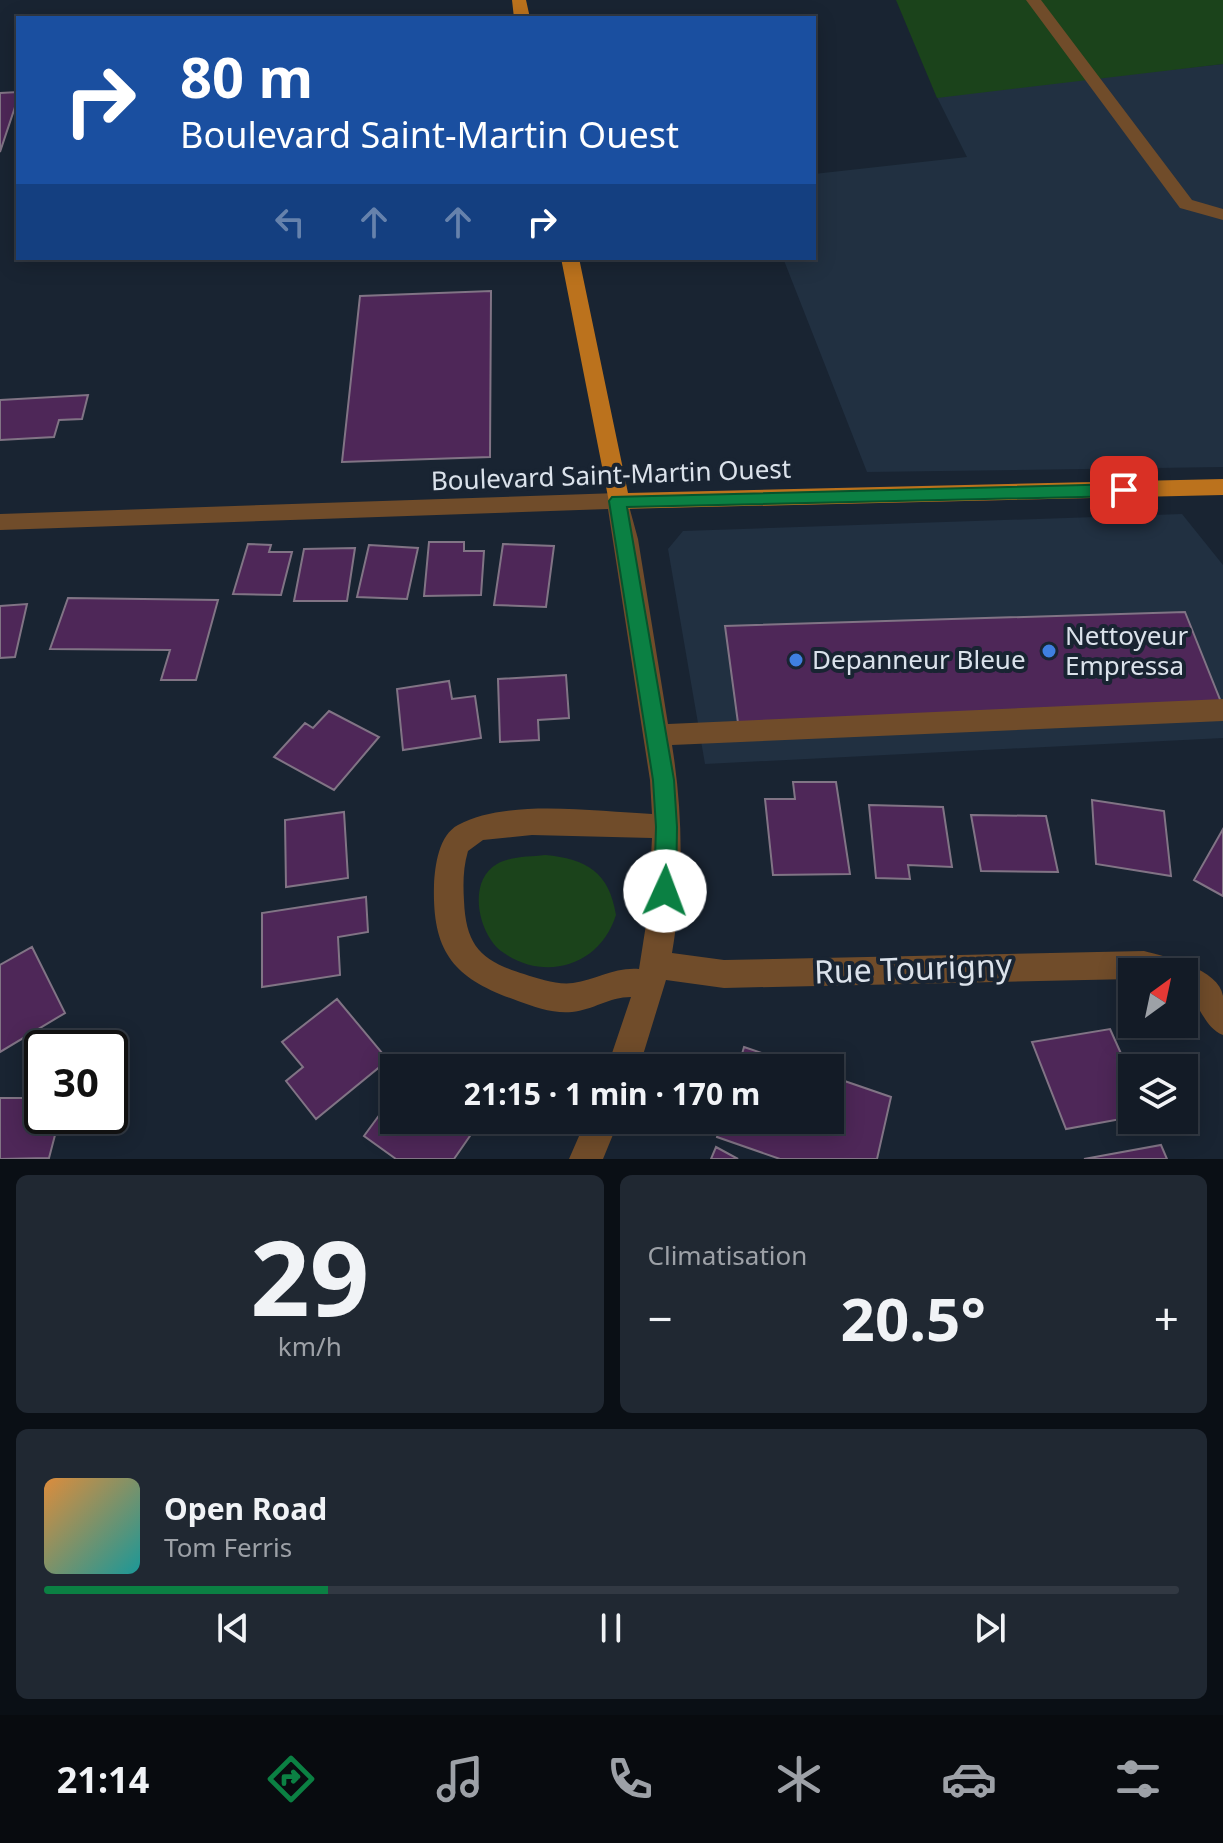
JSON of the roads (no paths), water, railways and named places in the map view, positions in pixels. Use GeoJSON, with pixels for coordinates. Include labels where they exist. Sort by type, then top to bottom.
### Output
{"type":"FeatureCollection","features":[{"type":"Feature","properties":{"kind":"main road"},"geometry":{"type":"LineString","coordinates":[[570,260],[618,501]]}},
{"type":"Feature","properties":{"kind":"main road","name":"Boulevard Saint-Martin Ouest"},"geometry":{"type":"LineString","coordinates":[[618,501],[1223,487]]}},
{"type":"Feature","properties":{"kind":"street"},"geometry":{"type":"LineString","coordinates":[[1033,0],[1186,204],[1223,215]]}},
{"type":"Feature","properties":{"kind":"street"},"geometry":{"type":"LineString","coordinates":[[618,501],[657,735],[667,827],[663,912],[652,975],[627,1054]]}},
{"type":"Feature","properties":{"kind":"street","name":"Boulevard Saint-Martin Ouest"},"geometry":{"type":"LineString","coordinates":[[0,522],[618,501]]}},
{"type":"Feature","properties":{"kind":"street"},"geometry":{"type":"LineString","coordinates":[[657,735],[1223,710]]}},
{"type":"Feature","properties":{"kind":"street"},"geometry":{"type":"LineString","coordinates":[[652,975],[612,984],[595,993],[567,998],[506,982],[479,971],[463,957],[452,938],[448,899],[455,850],[460,840],[478,829],[554,824],[667,827]]}},
{"type":"Feature","properties":{"kind":"street","name":"Rue Tourigny"},"geometry":{"type":"LineString","coordinates":[[652,975],[1118,965]]}},
{"type":"Feature","properties":{"kind":"street"},"geometry":{"type":"LineString","coordinates":[[1198,986],[1223,1020]]}},
{"type":"Feature","properties":{"kind":"street"},"geometry":{"type":"LineString","coordinates":[[586,1159],[597,1134]]}},
{"type":"Feature","properties":{"kind":"place","name":"Nettoyeur Empressa"},"geometry":{"type":"Point","coordinates":[1049,651]}},
{"type":"Feature","properties":{"kind":"place","name":"Depanneur Bleue"},"geometry":{"type":"Point","coordinates":[796,660]}}]}
